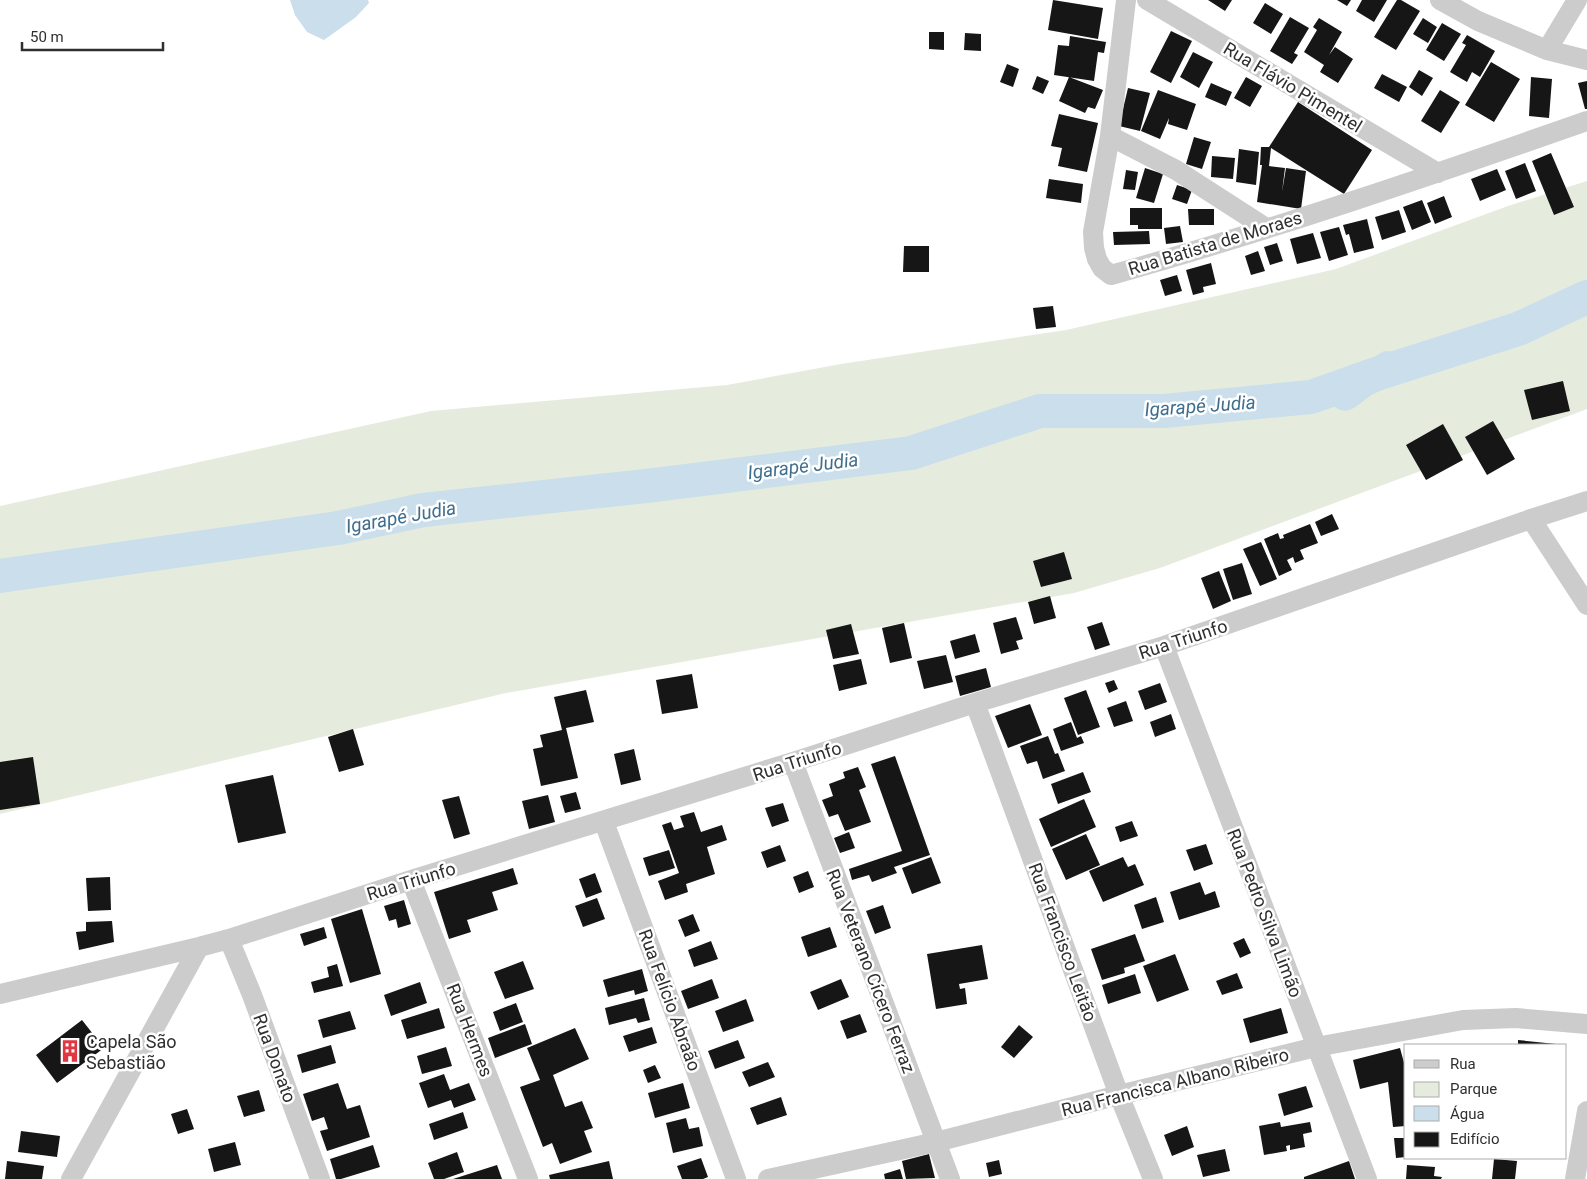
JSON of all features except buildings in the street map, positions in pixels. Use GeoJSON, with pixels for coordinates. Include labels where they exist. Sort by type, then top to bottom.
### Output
{"type":"FeatureCollection","features":[{"type":"Feature","properties":{"kind":"street","name":"Rua Batista de Moraes"},"geometry":{"type":"LineString","coordinates":[[1126,0],[1110,136],[1093,232],[1097,259],[1102,268],[1111,275],[1438,173],[1587,121]]}},
{"type":"Feature","properties":{"kind":"street","name":"Rua Flávio Pimentel"},"geometry":{"type":"LineString","coordinates":[[1147,0],[1438,173]]}},
{"type":"Feature","properties":{"kind":"street"},"geometry":{"type":"LineString","coordinates":[[1440,0],[1478,22],[1547,50],[1587,60]]}},
{"type":"Feature","properties":{"kind":"street"},"geometry":{"type":"LineString","coordinates":[[1547,50],[1577,0]]}},
{"type":"Feature","properties":{"kind":"street"},"geometry":{"type":"LineString","coordinates":[[1110,136],[1184,175],[1266,228]]}},
{"type":"Feature","properties":{"kind":"street","name":"Rua Triunfo"},"geometry":{"type":"LineString","coordinates":[[0,994],[228,939],[411,880],[604,822],[975,703],[1164,646],[1531,518],[1587,502]]}},
{"type":"Feature","properties":{"kind":"street"},"geometry":{"type":"LineString","coordinates":[[1531,518],[1587,605]]}},
{"type":"Feature","properties":{"kind":"street","name":"Rua Pedro Silva Limão"},"geometry":{"type":"LineString","coordinates":[[1164,646],[1367,1179]]}},
{"type":"Feature","properties":{"kind":"street","name":"Rua Francisco Leitão"},"geometry":{"type":"LineString","coordinates":[[975,703],[1119,1095],[1153,1179]]}},
{"type":"Feature","properties":{"kind":"street","name":"Rua Veterano Cícero Ferraz"},"geometry":{"type":"LineString","coordinates":[[793,762],[950,1179]]}},
{"type":"Feature","properties":{"kind":"street","name":"Rua Felício Abraão"},"geometry":{"type":"LineString","coordinates":[[604,822],[736,1179]]}},
{"type":"Feature","properties":{"kind":"street","name":"Rua Hermes"},"geometry":{"type":"LineString","coordinates":[[411,880],[528,1179]]}},
{"type":"Feature","properties":{"kind":"street","name":"Rua Donato"},"geometry":{"type":"LineString","coordinates":[[228,939],[252,995],[320,1179]]}},
{"type":"Feature","properties":{"kind":"street"},"geometry":{"type":"LineString","coordinates":[[71,1179],[200,947]]}},
{"type":"Feature","properties":{"kind":"street","name":"Rua Francisca Albano Ribeiro"},"geometry":{"type":"LineString","coordinates":[[768,1179],[936,1142],[1316,1047],[1463,1020],[1516,1018],[1587,1024]]}},
{"type":"Feature","properties":{"kind":"street"},"geometry":{"type":"LineString","coordinates":[[1575,1179],[1587,1111]]}},
{"type":"Feature","properties":{"kind":"green space"},"geometry":{"type":"Polygon","coordinates":[[[1587,181],[1587,409],[1160,568],[1074,593],[506,693],[0,814],[0,506],[431,411],[727,385],[841,364],[1066,330],[1336,269],[1508,206],[1587,181]]]}},
{"type":"Feature","properties":{"kind":"water"},"geometry":{"type":"Polygon","coordinates":[[[290,0],[368,0],[369,3],[356,17],[324,40],[307,32],[295,15],[290,0]]]}},
{"type":"Feature","properties":{"kind":"water"},"geometry":{"type":"Polygon","coordinates":[[[1437,346],[1445,350],[1448,356],[1445,359],[1437,362],[1422,361],[1409,366],[1387,387],[1373,394],[1352,409],[1340,410],[1328,398],[1323,382],[1327,377],[1351,371],[1384,351],[1419,353],[1437,346]]]}},
{"type":"Feature","properties":{"kind":"waterway","name":"Igarapé Judia"},"geometry":{"type":"LineString","coordinates":[[0,576],[338,528],[423,510],[646,486],[911,453],[1040,411],[1164,411],[1311,397],[1373,375],[1518,329],[1587,297]]}},
{"type":"Feature","properties":{"kind":"place","name":"Capela São Sebastião"},"geometry":{"type":"Point","coordinates":[70,1051]}}]}
